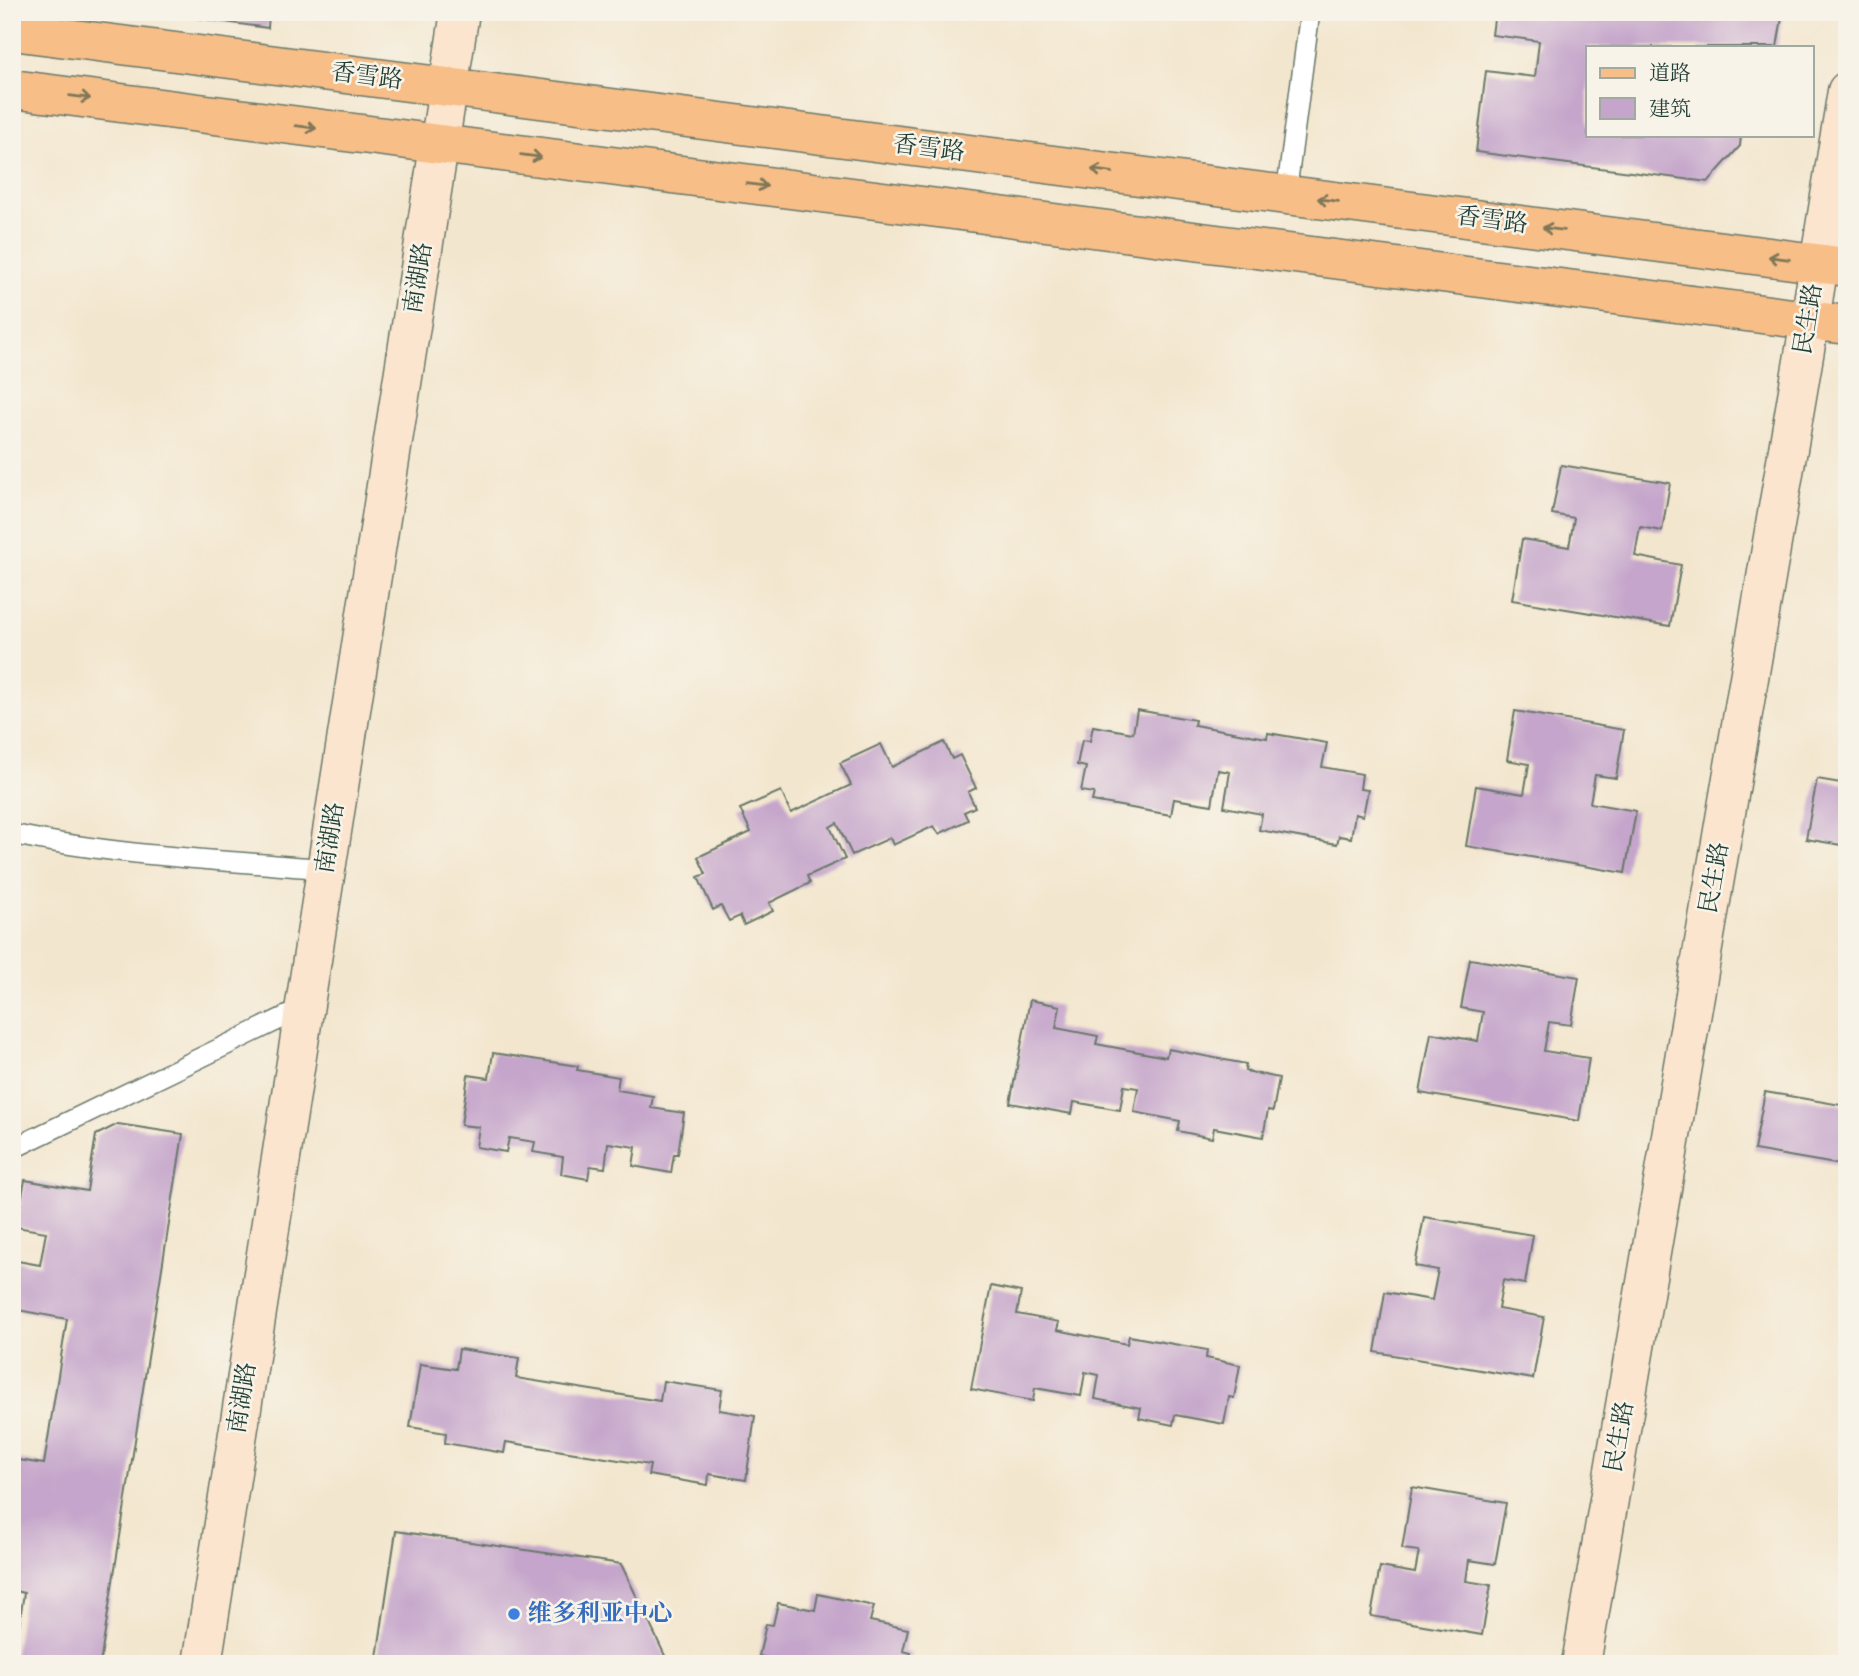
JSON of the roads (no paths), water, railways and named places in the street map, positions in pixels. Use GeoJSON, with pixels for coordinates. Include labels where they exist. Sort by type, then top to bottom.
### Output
{"type":"FeatureCollection","features":[{"type":"Feature","properties":{"kind":"main road","name":"南湖路"},"geometry":{"type":"LineString","coordinates":[[202,1664],[460,12]]}},
{"type":"Feature","properties":{"kind":"main road","name":"香雪路"},"geometry":{"type":"LineString","coordinates":[[12,31],[1832,265]]}},
{"type":"Feature","properties":{"kind":"main road"},"geometry":{"type":"LineString","coordinates":[[12,89],[1828,322]]}},
{"type":"Feature","properties":{"kind":"main road","name":"民生路"},"geometry":{"type":"LineString","coordinates":[[1581,1664],[1828,322],[1847,91]]}},
{"type":"Feature","properties":{"kind":"lane"},"geometry":{"type":"LineString","coordinates":[[1286,195],[1310,12]]}},
{"type":"Feature","properties":{"kind":"lane"},"geometry":{"type":"LineString","coordinates":[[12,834],[103,849],[326,869]]}},
{"type":"Feature","properties":{"kind":"lane"},"geometry":{"type":"LineString","coordinates":[[12,1149],[305,1007]]}},
{"type":"Feature","properties":{"kind":"place","name":"维多利亚中心"},"geometry":{"type":"Point","coordinates":[514,1614]}}]}
